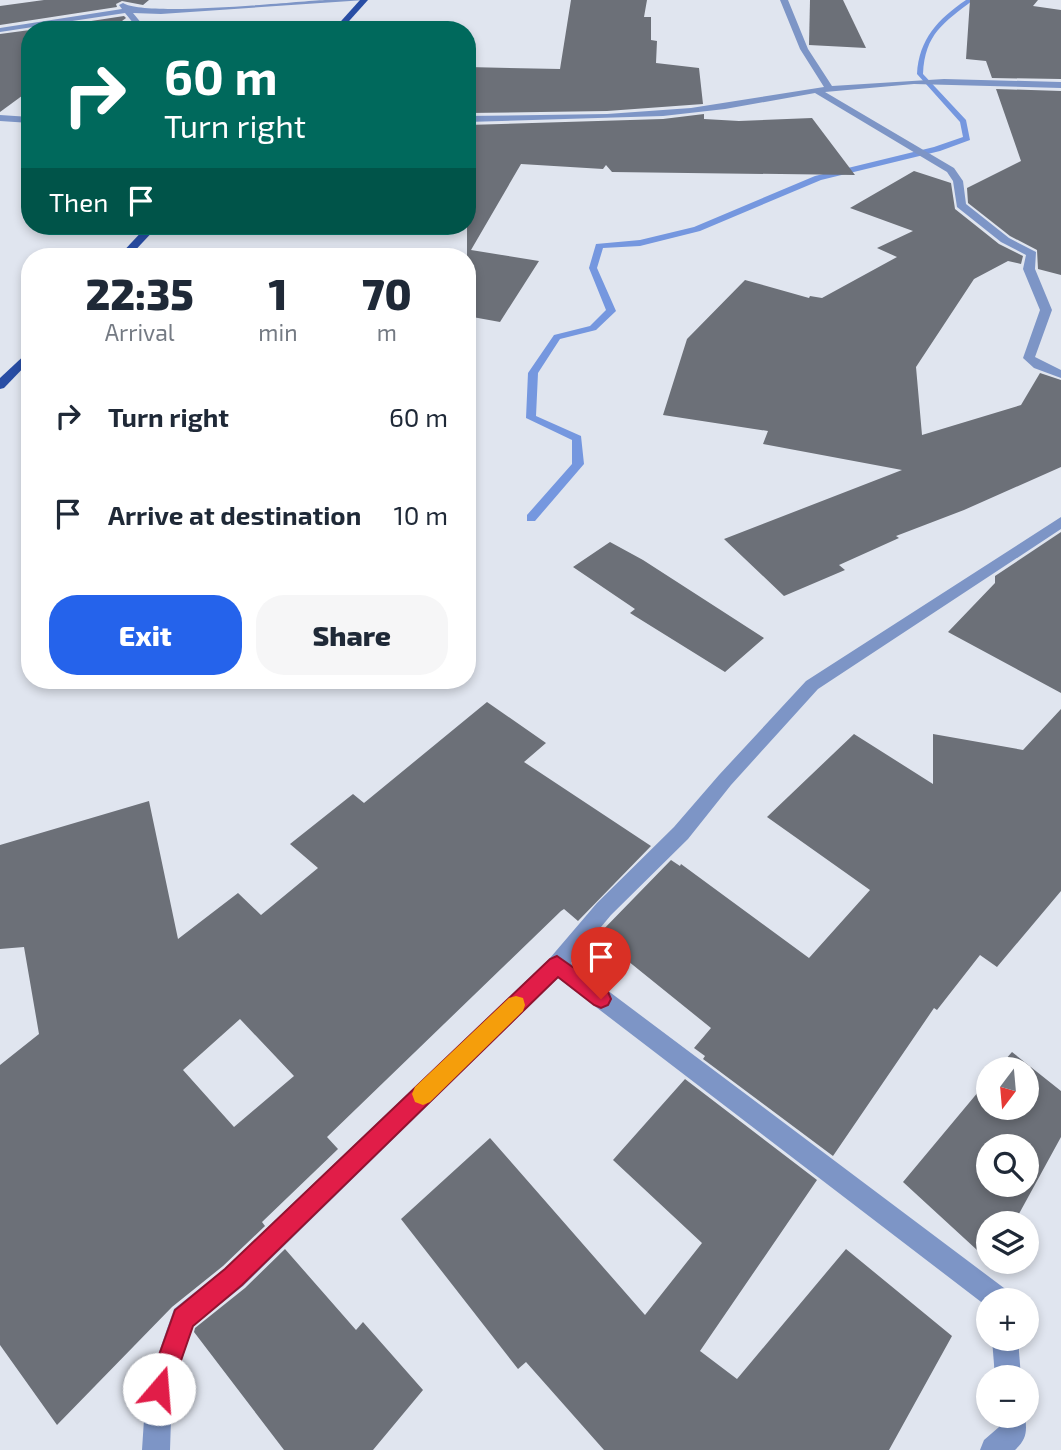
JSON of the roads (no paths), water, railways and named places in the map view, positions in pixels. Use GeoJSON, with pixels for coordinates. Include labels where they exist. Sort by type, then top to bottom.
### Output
{"type":"FeatureCollection","features":[{"type":"Feature","properties":{"kind":"main road"},"geometry":{"type":"LineString","coordinates":[[345,21],[363,0]]}},
{"type":"Feature","properties":{"kind":"main road"},"geometry":{"type":"LineString","coordinates":[[132,248],[144,235]]}},
{"type":"Feature","properties":{"kind":"main road"},"geometry":{"type":"LineString","coordinates":[[0,385],[21,363]]}},
{"type":"Feature","properties":{"kind":"street"},"geometry":{"type":"LineString","coordinates":[[119,0],[136,21]]}},
{"type":"Feature","properties":{"kind":"street"},"geometry":{"type":"LineString","coordinates":[[57,21],[127,10],[161,12],[363,0]]}},
{"type":"Feature","properties":{"kind":"street"},"geometry":{"type":"LineString","coordinates":[[784,0],[804,49],[829,88]]}},
{"type":"Feature","properties":{"kind":"street"},"geometry":{"type":"LineString","coordinates":[[0,30],[21,27]]}},
{"type":"Feature","properties":{"kind":"street"},"geometry":{"type":"LineString","coordinates":[[476,119],[583,118],[690,111],[741,105],[829,88],[942,81],[1061,85]]}},
{"type":"Feature","properties":{"kind":"street"},"geometry":{"type":"LineString","coordinates":[[817,91],[951,170],[958,181],[961,205],[1005,240],[1032,254],[1029,269],[1046,310],[1030,358],[1038,365],[1061,374]]}},
{"type":"Feature","properties":{"kind":"street"},"geometry":{"type":"LineString","coordinates":[[0,118],[21,119]]}},
{"type":"Feature","properties":{"kind":"street"},"geometry":{"type":"LineString","coordinates":[[156,1450],[159,1389],[183,1318],[233,1277],[557,965],[604,909],[681,833],[725,780],[812,685],[1061,522]]}},
{"type":"Feature","properties":{"kind":"street"},"geometry":{"type":"LineString","coordinates":[[557,965],[983,1288]]}},
{"type":"Feature","properties":{"kind":"street"},"geometry":{"type":"LineString","coordinates":[[993,1450],[1013,1433],[1012,1428]]}},
{"type":"Feature","properties":{"kind":"waterway"},"geometry":{"type":"LineString","coordinates":[[531,518],[578,464],[577,438],[531,418],[533,373],[557,337],[593,328],[611,311],[593,268],[599,246],[640,243],[697,229],[818,178],[937,149],[967,138],[963,122],[920,74],[923,50],[934,30],[970,0]]}}]}
